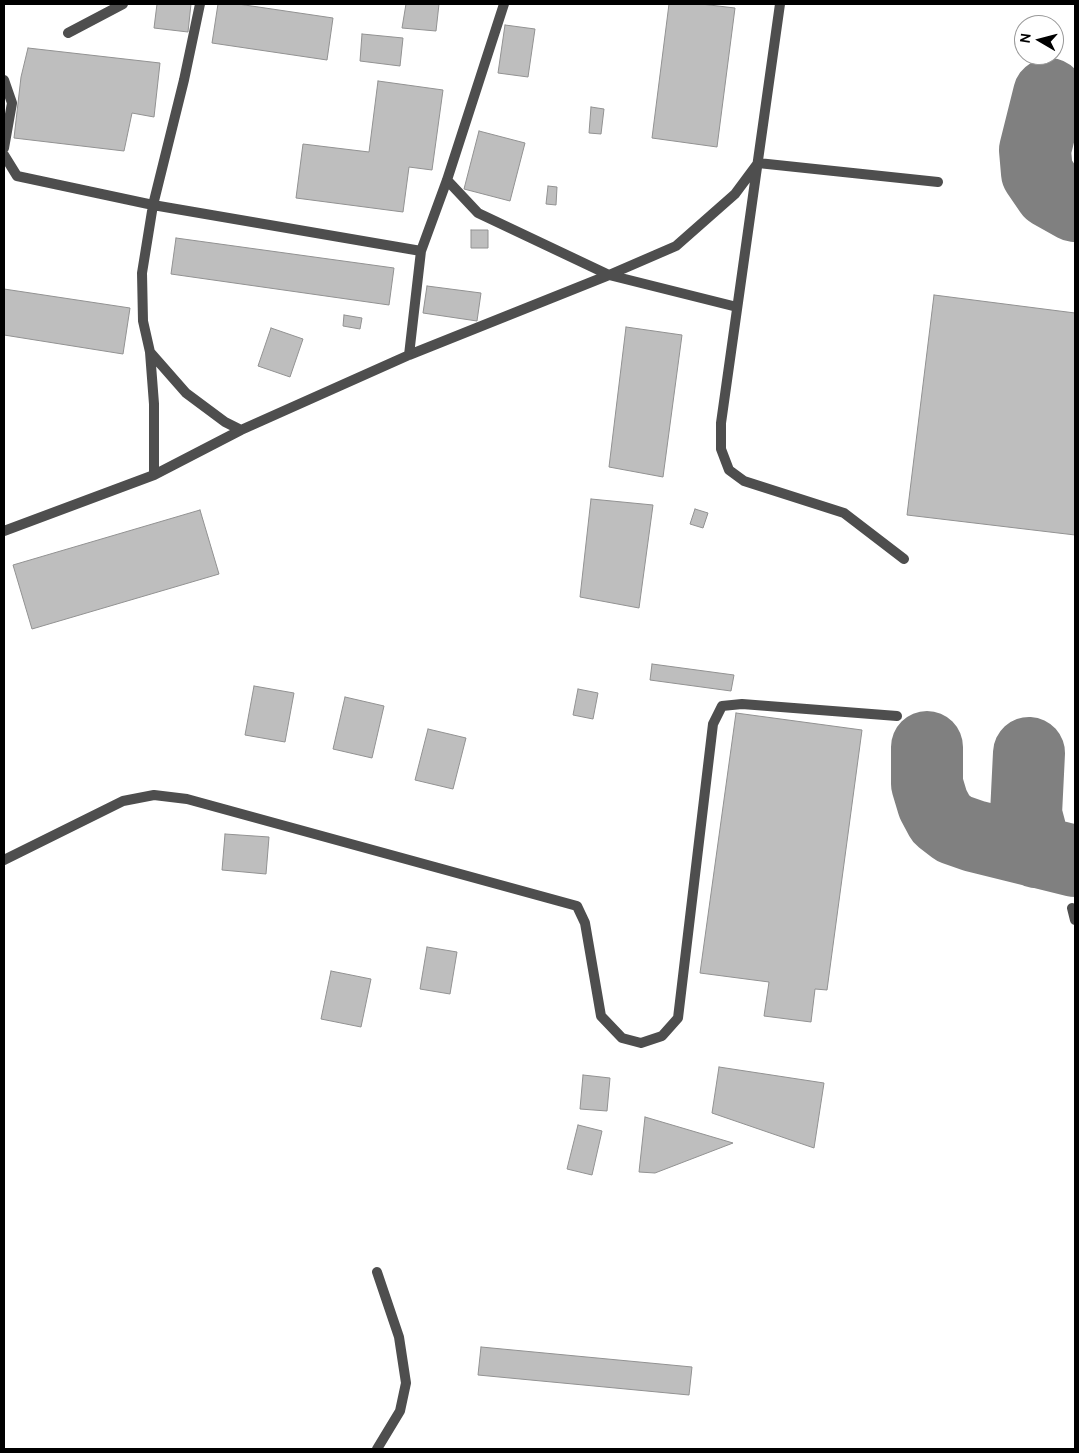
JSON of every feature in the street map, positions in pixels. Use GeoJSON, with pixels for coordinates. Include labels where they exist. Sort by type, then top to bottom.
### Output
{"type":"FeatureCollection","features":[{"type":"Feature","properties":{"kind":"lane"},"geometry":{"type":"LineString","coordinates":[[68,33],[123,4]]}},
{"type":"Feature","properties":{"kind":"lane"},"geometry":{"type":"LineString","coordinates":[[154,475],[154,404],[150,352],[143,321],[142,273],[153,205],[184,80],[200,4]]}},
{"type":"Feature","properties":{"kind":"lane"},"geometry":{"type":"LineString","coordinates":[[409,355],[421,251],[447,180],[504,4]]}},
{"type":"Feature","properties":{"kind":"lane"},"geometry":{"type":"LineString","coordinates":[[780,4],[721,423],[721,449],[729,470],[744,481],[844,513],[904,559]]}},
{"type":"Feature","properties":{"kind":"lane"},"geometry":{"type":"LineString","coordinates":[[4,80],[12,103],[4,148]]}},
{"type":"Feature","properties":{"kind":"lane"},"geometry":{"type":"LineString","coordinates":[[4,155],[18,176],[153,205],[421,251]]}},
{"type":"Feature","properties":{"kind":"lane"},"geometry":{"type":"LineString","coordinates":[[758,163],[938,182]]}},
{"type":"Feature","properties":{"kind":"lane"},"geometry":{"type":"LineString","coordinates":[[4,531],[154,475],[241,430],[409,355],[609,275],[676,246],[735,194],[758,163]]}},
{"type":"Feature","properties":{"kind":"lane"},"geometry":{"type":"LineString","coordinates":[[447,180],[478,213],[609,275],[737,307]]}},
{"type":"Feature","properties":{"kind":"lane"},"geometry":{"type":"LineString","coordinates":[[150,352],[186,393],[225,422],[241,430]]}},
{"type":"Feature","properties":{"kind":"lane"},"geometry":{"type":"LineString","coordinates":[[4,860],[123,801],[154,795],[187,799],[577,906],[585,922],[601,1016],[622,1038],[641,1043],[662,1036],[678,1018],[712,724],[722,706],[742,704],[897,716]]}},
{"type":"Feature","properties":{"kind":"lane"},"geometry":{"type":"LineString","coordinates":[[1072,908],[1075,920]]}},
{"type":"Feature","properties":{"kind":"lane"},"geometry":{"type":"LineString","coordinates":[[377,1272],[399,1337],[406,1383],[400,1410],[377,1449]]}},
{"type":"Feature","properties":{"kind":"building"},"geometry":{"type":"Polygon","coordinates":[[[157,4],[191,4],[188,32],[154,28],[157,4]]]}},
{"type":"Feature","properties":{"kind":"building"},"geometry":{"type":"Polygon","coordinates":[[[218,4],[238,4],[333,18],[327,60],[212,43],[218,4]]]}},
{"type":"Feature","properties":{"kind":"building"},"geometry":{"type":"Polygon","coordinates":[[[406,4],[439,4],[436,31],[402,28],[406,4]]]}},
{"type":"Feature","properties":{"kind":"building"},"geometry":{"type":"Polygon","coordinates":[[[669,4],[701,4],[735,8],[717,147],[652,138],[669,4]]]}},
{"type":"Feature","properties":{"kind":"building"},"geometry":{"type":"Polygon","coordinates":[[[505,25],[535,29],[528,77],[498,73],[505,25]]]}},
{"type":"Feature","properties":{"kind":"building"},"geometry":{"type":"Polygon","coordinates":[[[362,34],[403,38],[400,66],[360,61],[362,34]]]}},
{"type":"Feature","properties":{"kind":"building"},"geometry":{"type":"Polygon","coordinates":[[[28,48],[160,63],[154,117],[132,113],[124,151],[14,138],[21,77],[28,48]]]}},
{"type":"Feature","properties":{"kind":"building"},"geometry":{"type":"Polygon","coordinates":[[[378,81],[443,90],[432,170],[409,167],[403,212],[296,198],[303,144],[369,152],[378,81]]]}},
{"type":"Feature","properties":{"kind":"building"},"geometry":{"type":"Polygon","coordinates":[[[591,107],[604,109],[601,134],[589,133],[591,107]]]}},
{"type":"Feature","properties":{"kind":"building"},"geometry":{"type":"Polygon","coordinates":[[[479,131],[525,143],[510,201],[464,189],[479,131]]]}},
{"type":"Feature","properties":{"kind":"building"},"geometry":{"type":"Polygon","coordinates":[[[548,186],[557,187],[556,205],[546,204],[548,186]]]}},
{"type":"Feature","properties":{"kind":"building"},"geometry":{"type":"Polygon","coordinates":[[[471,230],[488,230],[488,248],[471,248],[471,230]]]}},
{"type":"Feature","properties":{"kind":"building"},"geometry":{"type":"Polygon","coordinates":[[[176,238],[394,268],[389,305],[171,274],[176,238]]]}},
{"type":"Feature","properties":{"kind":"building"},"geometry":{"type":"Polygon","coordinates":[[[427,286],[481,293],[477,321],[423,313],[427,286]]]}},
{"type":"Feature","properties":{"kind":"building"},"geometry":{"type":"Polygon","coordinates":[[[4,289],[130,308],[123,354],[4,335],[4,289]]]}},
{"type":"Feature","properties":{"kind":"building"},"geometry":{"type":"Polygon","coordinates":[[[934,295],[1075,313],[1075,535],[907,515],[934,295]]]}},
{"type":"Feature","properties":{"kind":"building"},"geometry":{"type":"Polygon","coordinates":[[[344,315],[362,318],[360,329],[343,326],[344,315]]]}},
{"type":"Feature","properties":{"kind":"building"},"geometry":{"type":"Polygon","coordinates":[[[626,327],[682,335],[663,477],[609,467],[626,327]]]}},
{"type":"Feature","properties":{"kind":"building"},"geometry":{"type":"Polygon","coordinates":[[[271,328],[303,339],[290,377],[258,366],[271,328]]]}},
{"type":"Feature","properties":{"kind":"building"},"geometry":{"type":"Polygon","coordinates":[[[591,499],[653,505],[639,608],[580,597],[591,499]]]}},
{"type":"Feature","properties":{"kind":"building"},"geometry":{"type":"Polygon","coordinates":[[[695,509],[708,513],[703,528],[690,524],[695,509]]]}},
{"type":"Feature","properties":{"kind":"building"},"geometry":{"type":"Polygon","coordinates":[[[200,510],[219,574],[32,629],[13,565],[200,510]]]}},
{"type":"Feature","properties":{"kind":"building"},"geometry":{"type":"Polygon","coordinates":[[[652,664],[734,675],[731,691],[650,680],[652,664]]]}},
{"type":"Feature","properties":{"kind":"building"},"geometry":{"type":"Polygon","coordinates":[[[254,686],[294,693],[285,742],[245,735],[254,686]]]}},
{"type":"Feature","properties":{"kind":"building"},"geometry":{"type":"Polygon","coordinates":[[[578,689],[598,693],[593,719],[573,715],[578,689]]]}},
{"type":"Feature","properties":{"kind":"building"},"geometry":{"type":"Polygon","coordinates":[[[345,697],[384,706],[372,758],[333,749],[345,697]]]}},
{"type":"Feature","properties":{"kind":"building"},"geometry":{"type":"Polygon","coordinates":[[[736,713],[862,730],[827,990],[815,989],[811,1022],[764,1016],[769,982],[700,973],[736,713]]]}},
{"type":"Feature","properties":{"kind":"building"},"geometry":{"type":"Polygon","coordinates":[[[428,729],[466,738],[453,789],[415,780],[428,729]]]}},
{"type":"Feature","properties":{"kind":"building"},"geometry":{"type":"Polygon","coordinates":[[[225,834],[269,837],[266,874],[222,870],[225,834]]]}},
{"type":"Feature","properties":{"kind":"building"},"geometry":{"type":"Polygon","coordinates":[[[427,947],[457,952],[450,994],[420,989],[427,947]]]}},
{"type":"Feature","properties":{"kind":"building"},"geometry":{"type":"Polygon","coordinates":[[[331,971],[371,979],[361,1027],[321,1019],[331,971]]]}},
{"type":"Feature","properties":{"kind":"building"},"geometry":{"type":"Polygon","coordinates":[[[719,1067],[824,1083],[814,1148],[712,1113],[719,1067]]]}},
{"type":"Feature","properties":{"kind":"building"},"geometry":{"type":"Polygon","coordinates":[[[583,1075],[610,1078],[607,1111],[580,1109],[583,1075]]]}},
{"type":"Feature","properties":{"kind":"building"},"geometry":{"type":"Polygon","coordinates":[[[645,1117],[733,1143],[655,1173],[639,1172],[645,1117]]]}},
{"type":"Feature","properties":{"kind":"building"},"geometry":{"type":"Polygon","coordinates":[[[578,1125],[602,1131],[592,1175],[567,1169],[578,1125]]]}},
{"type":"Feature","properties":{"kind":"building"},"geometry":{"type":"Polygon","coordinates":[[[481,1347],[692,1367],[689,1395],[478,1375],[481,1347]]]}},
{"type":"Feature","properties":{"kind":"taxiway"},"geometry":{"type":"LineString","coordinates":[[1049,94],[1035,150],[1037,173],[1050,192],[1075,206]]}},
{"type":"Feature","properties":{"kind":"taxiway"},"geometry":{"type":"LineString","coordinates":[[927,747],[927,784],[933,804],[941,819],[954,829],[974,836],[1075,861]]}},
{"type":"Feature","properties":{"kind":"taxiway"},"geometry":{"type":"LineString","coordinates":[[1029,753],[1026,814],[1036,852]]}}]}
